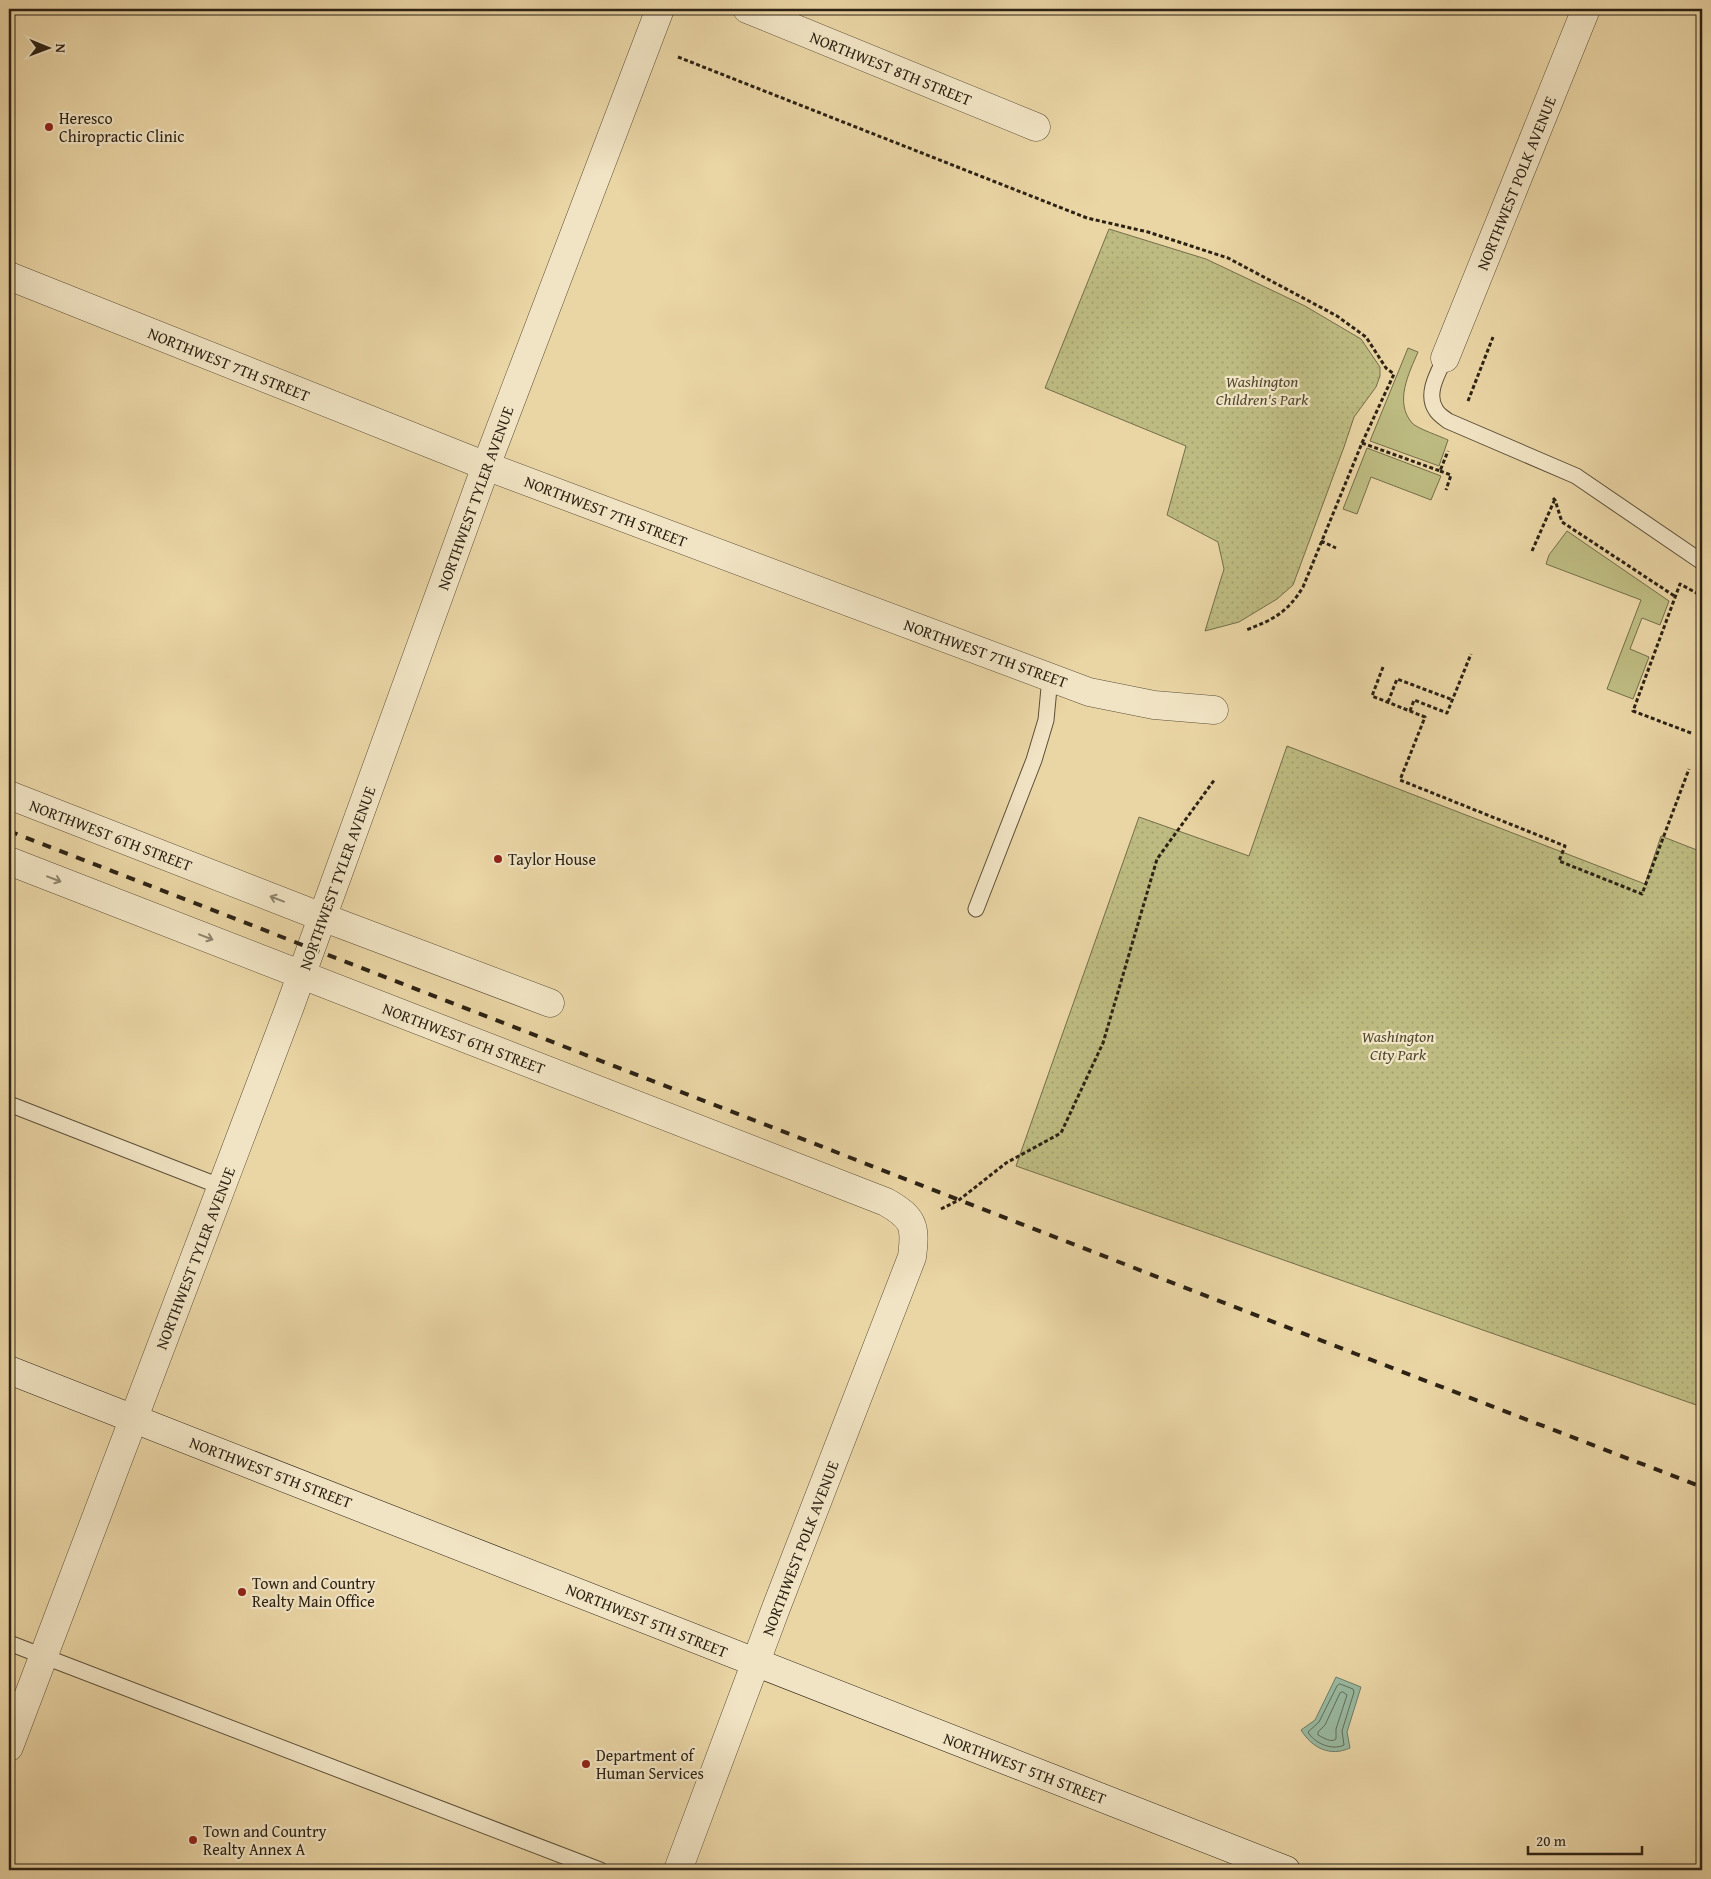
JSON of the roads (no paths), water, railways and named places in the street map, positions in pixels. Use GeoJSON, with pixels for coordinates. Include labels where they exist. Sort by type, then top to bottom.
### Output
{"type":"FeatureCollection","features":[{"type":"Feature","properties":{"kind":"street","name":"NORTHWEST TYLER AVENUE"},"geometry":{"type":"LineString","coordinates":[[9,1747],[222,1187],[486,466],[660,9]]}},
{"type":"Feature","properties":{"kind":"street","name":"NORTHWEST 8TH STREET"},"geometry":{"type":"LineString","coordinates":[[746,9],[1036,127]]}},
{"type":"Feature","properties":{"kind":"street","name":"NORTHWEST POLK AVENUE"},"geometry":{"type":"LineString","coordinates":[[1445,358],[1586,9]]}},
{"type":"Feature","properties":{"kind":"street","name":"NORTHWEST 7TH STREET"},"geometry":{"type":"LineString","coordinates":[[9,276],[486,466],[1050,677],[1098,694],[1154,705],[1214,710]]}},
{"type":"Feature","properties":{"kind":"street","name":"NORTHWEST 6TH STREET"},"geometry":{"type":"LineString","coordinates":[[9,795],[322,917],[550,1003]]}},
{"type":"Feature","properties":{"kind":"street","name":"NORTHWEST 6TH STREET"},"geometry":{"type":"LineString","coordinates":[[9,861],[886,1202],[903,1211],[912,1224]]}},
{"type":"Feature","properties":{"kind":"street","name":"NORTHWEST POLK AVENUE"},"geometry":{"type":"LineString","coordinates":[[678,1870],[912,1257],[914,1239],[912,1224]]}},
{"type":"Feature","properties":{"kind":"street","name":"NORTHWEST 5TH STREET"},"geometry":{"type":"LineString","coordinates":[[9,1370],[1286,1870]]}},
{"type":"Feature","properties":{"kind":"lane"},"geometry":{"type":"LineString","coordinates":[[1445,358],[1431,391],[1432,402],[1436,411],[1457,426],[1576,476],[1702,562]]}},
{"type":"Feature","properties":{"kind":"lane"},"geometry":{"type":"LineString","coordinates":[[976,910],[1034,760],[1046,720],[1050,677]]}},
{"type":"Feature","properties":{"kind":"lane"},"geometry":{"type":"LineString","coordinates":[[9,1104],[222,1187]]}},
{"type":"Feature","properties":{"kind":"lane"},"geometry":{"type":"LineString","coordinates":[[9,1643],[600,1870]]}},
{"type":"Feature","properties":{"kind":"water"},"geometry":{"type":"Polygon","coordinates":[[[1336,1677],[1361,1687],[1347,1732],[1350,1748],[1335,1752],[1316,1746],[1310,1742],[1301,1730],[1315,1720],[1336,1677]]]}},
{"type":"Feature","properties":{"kind":"railway"},"geometry":{"type":"LineString","coordinates":[[9,831],[1702,1487]]}},
{"type":"Feature","properties":{"kind":"place","name":"Heresco Chiropractic Clinic"},"geometry":{"type":"Point","coordinates":[49,127]}},
{"type":"Feature","properties":{"kind":"place","name":"Taylor House"},"geometry":{"type":"Point","coordinates":[498,859]}},
{"type":"Feature","properties":{"kind":"place","name":"Town and Country Realty Main Office"},"geometry":{"type":"Point","coordinates":[242,1592]}},
{"type":"Feature","properties":{"kind":"place","name":"Department of Human Services"},"geometry":{"type":"Point","coordinates":[586,1764]}},
{"type":"Feature","properties":{"kind":"place","name":"Town and Country Realty Annex A"},"geometry":{"type":"Point","coordinates":[193,1840]}},
{"type":"Feature","properties":{"kind":"park label","name":"Washington Children's Park"},"geometry":{"type":"Point","coordinates":[1262,390]}},
{"type":"Feature","properties":{"kind":"park label","name":"Washington City Park"},"geometry":{"type":"Point","coordinates":[1398,1045]}}]}
